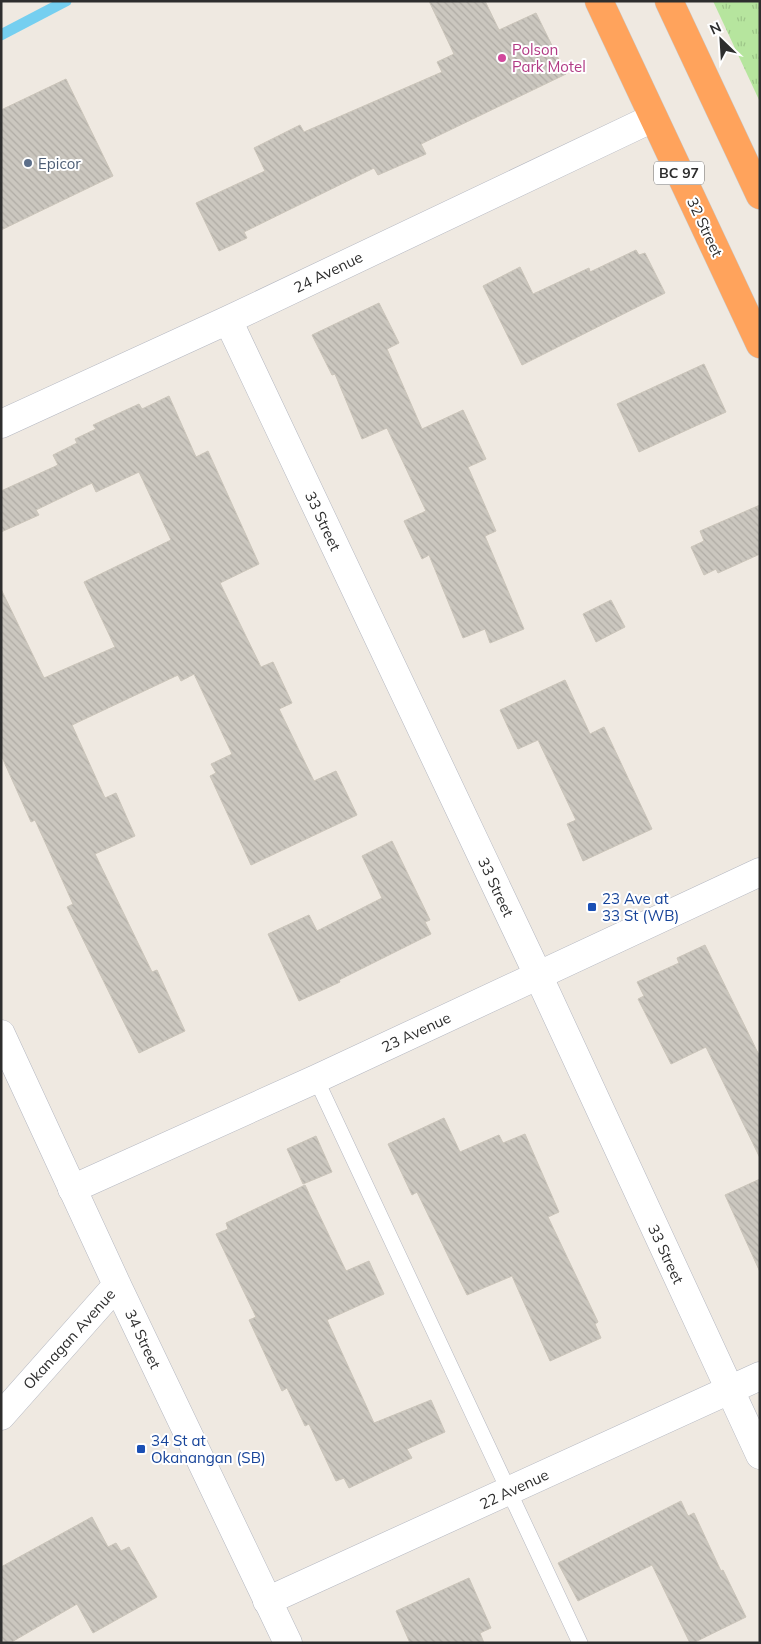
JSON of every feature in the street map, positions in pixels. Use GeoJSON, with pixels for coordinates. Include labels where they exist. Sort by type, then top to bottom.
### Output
{"type":"FeatureCollection","features":[{"type":"Feature","properties":{"kind":"highway","name":"32 Street"},"geometry":{"type":"LineString","coordinates":[[599,1],[760,344]]}},
{"type":"Feature","properties":{"kind":"highway"},"geometry":{"type":"LineString","coordinates":[[669,1],[760,195]]}},
{"type":"Feature","properties":{"kind":"street","name":"24 Avenue"},"geometry":{"type":"LineString","coordinates":[[1,424],[228,320],[654,118]]}},
{"type":"Feature","properties":{"kind":"street","name":"33 Street"},"geometry":{"type":"LineString","coordinates":[[228,320],[538,975],[760,1455]]}},
{"type":"Feature","properties":{"kind":"street","name":"23 Avenue"},"geometry":{"type":"LineString","coordinates":[[72,1189],[316,1079],[759,874]]}},
{"type":"Feature","properties":{"kind":"street","name":"34 Street"},"geometry":{"type":"LineString","coordinates":[[1,1034],[117,1285],[288,1643]]}},
{"type":"Feature","properties":{"kind":"street","name":"Okanagan Avenue"},"geometry":{"type":"LineString","coordinates":[[1,1416],[117,1285]]}},
{"type":"Feature","properties":{"kind":"street","name":"22 Avenue"},"geometry":{"type":"LineString","coordinates":[[267,1601],[760,1376]]}},
{"type":"Feature","properties":{"kind":"lane"},"geometry":{"type":"LineString","coordinates":[[316,1079],[580,1643]]}},
{"type":"Feature","properties":{"kind":"green space"},"geometry":{"type":"Polygon","coordinates":[[[713,1],[760,1],[760,102],[713,1]]]}},
{"type":"Feature","properties":{"kind":"building"},"geometry":{"type":"Polygon","coordinates":[[[429,1],[485,1],[499,30],[536,13],[566,74],[421,144],[426,154],[378,175],[374,168],[244,232],[247,238],[219,251],[196,203],[265,171],[254,148],[300,125],[304,132],[442,72],[437,62],[454,54],[429,1]]]}},
{"type":"Feature","properties":{"kind":"building"},"geometry":{"type":"Polygon","coordinates":[[[66,79],[113,176],[1,230],[1,110],[66,79]]]}},
{"type":"Feature","properties":{"kind":"building"},"geometry":{"type":"Polygon","coordinates":[[[636,250],[639,255],[645,253],[665,293],[522,365],[483,286],[520,267],[533,294],[589,268],[590,272],[636,250]]]}},
{"type":"Feature","properties":{"kind":"building"},"geometry":{"type":"Polygon","coordinates":[[[379,303],[399,343],[387,349],[422,429],[463,410],[486,459],[468,467],[496,531],[485,536],[524,629],[490,643],[485,629],[463,638],[429,555],[422,559],[404,521],[426,511],[387,428],[362,439],[335,374],[332,375],[312,335],[379,303]]]}},
{"type":"Feature","properties":{"kind":"building"},"geometry":{"type":"Polygon","coordinates":[[[704,364],[726,412],[639,452],[617,404],[704,364]]]}},
{"type":"Feature","properties":{"kind":"building"},"geometry":{"type":"Polygon","coordinates":[[[169,396],[196,457],[208,451],[259,564],[220,583],[261,667],[273,662],[292,703],[279,709],[314,781],[336,771],[357,815],[251,865],[210,776],[216,773],[211,764],[232,754],[194,674],[181,681],[178,675],[72,725],[105,798],[116,793],[135,836],[95,854],[152,972],[157,970],[185,1031],[139,1053],[67,907],[73,904],[35,820],[31,822],[1,755],[1,589],[44,678],[115,647],[84,582],[171,540],[139,472],[96,492],[92,483],[36,510],[39,515],[1,532],[1,491],[58,465],[53,455],[77,443],[75,439],[96,429],[93,425],[139,404],[142,409],[169,396]]]}},
{"type":"Feature","properties":{"kind":"building"},"geometry":{"type":"Polygon","coordinates":[[[760,505],[760,554],[718,573],[716,569],[704,575],[691,547],[704,541],[700,531],[760,505]]]}},
{"type":"Feature","properties":{"kind":"building"},"geometry":{"type":"Polygon","coordinates":[[[611,600],[625,627],[596,642],[583,614],[611,600]]]}},
{"type":"Feature","properties":{"kind":"building"},"geometry":{"type":"Polygon","coordinates":[[[565,680],[590,734],[604,727],[652,829],[583,861],[567,824],[576,820],[538,740],[518,749],[500,710],[565,680]]]}},
{"type":"Feature","properties":{"kind":"building"},"geometry":{"type":"Polygon","coordinates":[[[392,841],[430,920],[425,922],[431,934],[339,980],[340,982],[299,1001],[268,934],[309,915],[317,931],[382,898],[362,856],[392,841]]]}},
{"type":"Feature","properties":{"kind":"building"},"geometry":{"type":"Polygon","coordinates":[[[705,945],[760,1057],[760,1158],[706,1047],[671,1064],[638,999],[644,996],[637,982],[679,963],[677,958],[705,945]]]}},
{"type":"Feature","properties":{"kind":"building"},"geometry":{"type":"Polygon","coordinates":[[[444,1118],[460,1152],[499,1135],[503,1143],[525,1134],[559,1212],[548,1217],[598,1322],[595,1324],[601,1338],[550,1361],[512,1276],[467,1295],[417,1192],[412,1195],[388,1144],[444,1118]]]}},
{"type":"Feature","properties":{"kind":"building"},"geometry":{"type":"Polygon","coordinates":[[[316,1136],[332,1172],[303,1184],[287,1149],[316,1136]]]}},
{"type":"Feature","properties":{"kind":"building"},"geometry":{"type":"Polygon","coordinates":[[[760,1179],[760,1272],[725,1195],[760,1179]]]}},
{"type":"Feature","properties":{"kind":"building"},"geometry":{"type":"Polygon","coordinates":[[[305,1185],[346,1271],[369,1261],[384,1294],[327,1320],[374,1423],[431,1400],[445,1432],[407,1449],[412,1458],[349,1488],[344,1478],[336,1481],[309,1424],[305,1426],[287,1388],[282,1391],[249,1320],[256,1317],[216,1234],[228,1229],[226,1223],[305,1185]]]}},
{"type":"Feature","properties":{"kind":"building"},"geometry":{"type":"Polygon","coordinates":[[[681,1501],[688,1516],[694,1513],[721,1571],[723,1570],[746,1617],[690,1643],[652,1565],[578,1601],[558,1563],[681,1501]]]}},
{"type":"Feature","properties":{"kind":"building"},"geometry":{"type":"Polygon","coordinates":[[[92,1517],[108,1547],[116,1543],[121,1551],[129,1547],[157,1597],[93,1633],[77,1604],[10,1643],[1,1643],[1,1567],[92,1517]]]}},
{"type":"Feature","properties":{"kind":"building"},"geometry":{"type":"Polygon","coordinates":[[[469,1578],[491,1628],[480,1633],[484,1643],[410,1643],[396,1611],[469,1578]]]}},
{"type":"Feature","properties":{"kind":"waterway"},"geometry":{"type":"LineString","coordinates":[[1,35],[66,1]]}},
{"type":"Feature","properties":{"kind":"place","name":"Polson Park Motel"},"geometry":{"type":"Point","coordinates":[502,58]}},
{"type":"Feature","properties":{"kind":"place","name":"Epicor"},"geometry":{"type":"Point","coordinates":[28,163]}},
{"type":"Feature","properties":{"kind":"place","name":"23 Ave at 33 St (WB)"},"geometry":{"type":"Point","coordinates":[592,907]}},
{"type":"Feature","properties":{"kind":"place","name":"34 St at Okanangan (SB)"},"geometry":{"type":"Point","coordinates":[141,1449]}}]}
